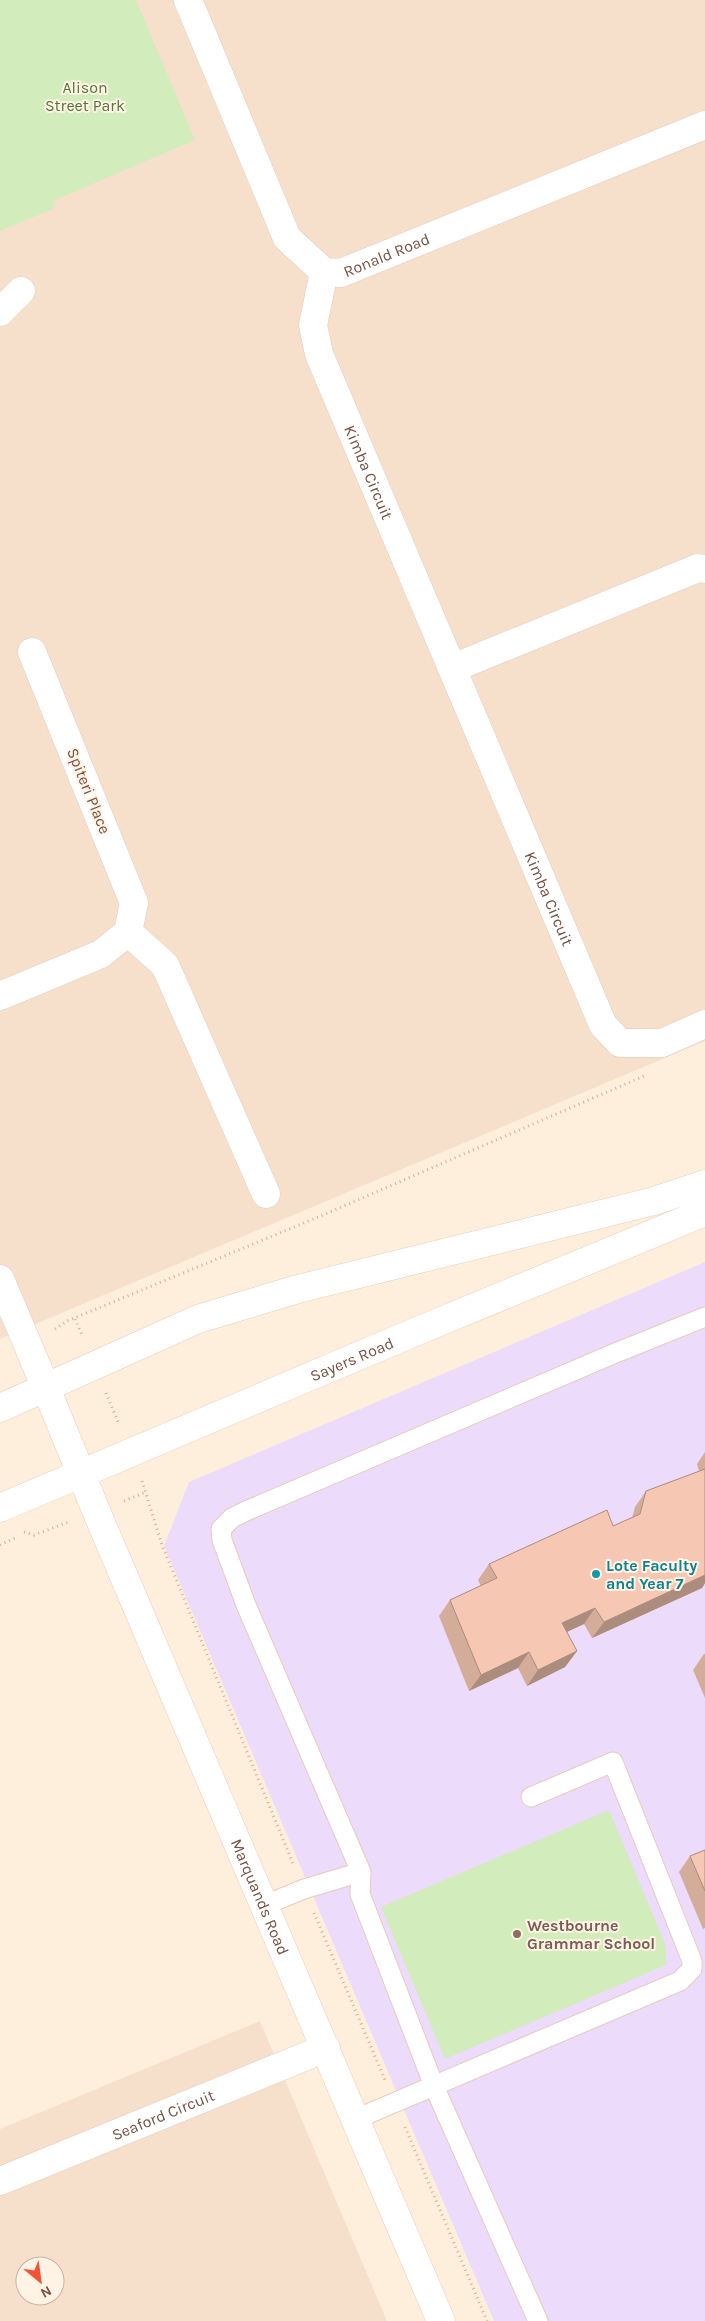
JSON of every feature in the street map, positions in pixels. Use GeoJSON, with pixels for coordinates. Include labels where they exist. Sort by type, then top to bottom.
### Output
{"type":"FeatureCollection","features":[{"type":"Feature","properties":{"kind":"street","name":"Ronald Road"},"geometry":{"type":"LineString","coordinates":[[188,0],[287,238],[324,272],[341,274],[705,125]]}},
{"type":"Feature","properties":{"kind":"street","name":"Kimba Circuit"},"geometry":{"type":"LineString","coordinates":[[324,272],[313,325],[319,354],[603,1025],[620,1043],[662,1043],[705,1024]]}},
{"type":"Feature","properties":{"kind":"street"},"geometry":{"type":"LineString","coordinates":[[0,312],[21,291]]}},
{"type":"Feature","properties":{"kind":"street"},"geometry":{"type":"LineString","coordinates":[[453,668],[698,568],[705,569]]}},
{"type":"Feature","properties":{"kind":"street","name":"Spiteri Place"},"geometry":{"type":"LineString","coordinates":[[32,652],[134,903],[128,932]]}},
{"type":"Feature","properties":{"kind":"street"},"geometry":{"type":"LineString","coordinates":[[0,996],[101,954],[128,932],[165,965],[266,1194]]}},
{"type":"Feature","properties":{"kind":"street"},"geometry":{"type":"LineString","coordinates":[[0,1408],[198,1319],[298,1289],[654,1201],[705,1184]]}},
{"type":"Feature","properties":{"kind":"street","name":"Sayers Road"},"geometry":{"type":"LineString","coordinates":[[0,1508],[705,1212]]}},
{"type":"Feature","properties":{"kind":"street","name":"Marquands Road"},"geometry":{"type":"LineString","coordinates":[[0,1279],[441,2321]]}},
{"type":"Feature","properties":{"kind":"street","name":"Seaford Circuit"},"geometry":{"type":"LineString","coordinates":[[0,2182],[326,2048]]}},
{"type":"Feature","properties":{"kind":"lane"},"geometry":{"type":"LineString","coordinates":[[538,2321],[434,2086],[360,1894],[361,1872],[246,1605],[222,1540],[221,1529],[232,1518],[246,1511],[613,1354],[705,1318]]}},
{"type":"Feature","properties":{"kind":"lane"},"geometry":{"type":"LineString","coordinates":[[356,2119],[680,1980],[692,1969],[692,1961],[613,1762],[531,1797]]}},
{"type":"Feature","properties":{"kind":"lane"},"geometry":{"type":"LineString","coordinates":[[265,1905],[304,1889],[361,1872]]}},
{"type":"Feature","properties":{"kind":"path"},"geometry":{"type":"LineString","coordinates":[[28,1344],[74,1319],[316,1218],[650,1073]]}},
{"type":"Feature","properties":{"kind":"path"},"geometry":{"type":"LineString","coordinates":[[74,1319],[95,1364],[146,1492],[162,1545],[304,1889],[487,2321]]}},
{"type":"Feature","properties":{"kind":"path"},"geometry":{"type":"LineString","coordinates":[[0,1545],[26,1534]]}},
{"type":"Feature","properties":{"kind":"shaded area"},"geometry":{"type":"Polygon","coordinates":[[[0,0],[705,0],[705,1041],[0,1339],[0,0]]]}},
{"type":"Feature","properties":{"kind":"shaded area","name":"Westbourne Grammar School"},"geometry":{"type":"Polygon","coordinates":[[[705,1262],[705,2321],[494,2321],[164,1546],[189,1482],[705,1262]]]}},
{"type":"Feature","properties":{"kind":"shaded area"},"geometry":{"type":"Polygon","coordinates":[[[260,2021],[387,2321],[0,2321],[0,2129],[260,2021]]]}},
{"type":"Feature","properties":{"kind":"green space","name":"Alison Street Park"},"geometry":{"type":"Polygon","coordinates":[[[0,0],[136,0],[195,140],[53,201],[55,208],[0,231],[0,0]]]}},
{"type":"Feature","properties":{"kind":"green space"},"geometry":{"type":"Polygon","coordinates":[[[609,1810],[666,1946],[666,1965],[445,2059],[381,1907],[609,1810]]]}},
{"type":"Feature","properties":{"kind":"building","name":"Lote Faculty and Year 7"},"geometry":{"type":"Polygon","coordinates":[[[705,1469],[705,1575],[604,1622],[595,1608],[562,1623],[577,1651],[538,1670],[529,1652],[481,1675],[450,1600],[497,1578],[489,1564],[607,1510],[613,1526],[640,1514],[646,1491],[705,1469]]]}},
{"type":"Feature","properties":{"kind":"building"},"geometry":{"type":"Polygon","coordinates":[[[705,1850],[705,1891],[690,1856],[705,1850]]]}},
{"type":"Feature","properties":{"kind":"place","name":"Lote Faculty and Year 7"},"geometry":{"type":"Point","coordinates":[596,1574]}},
{"type":"Feature","properties":{"kind":"place","name":"Westbourne Grammar School"},"geometry":{"type":"Point","coordinates":[517,1934]}}]}
